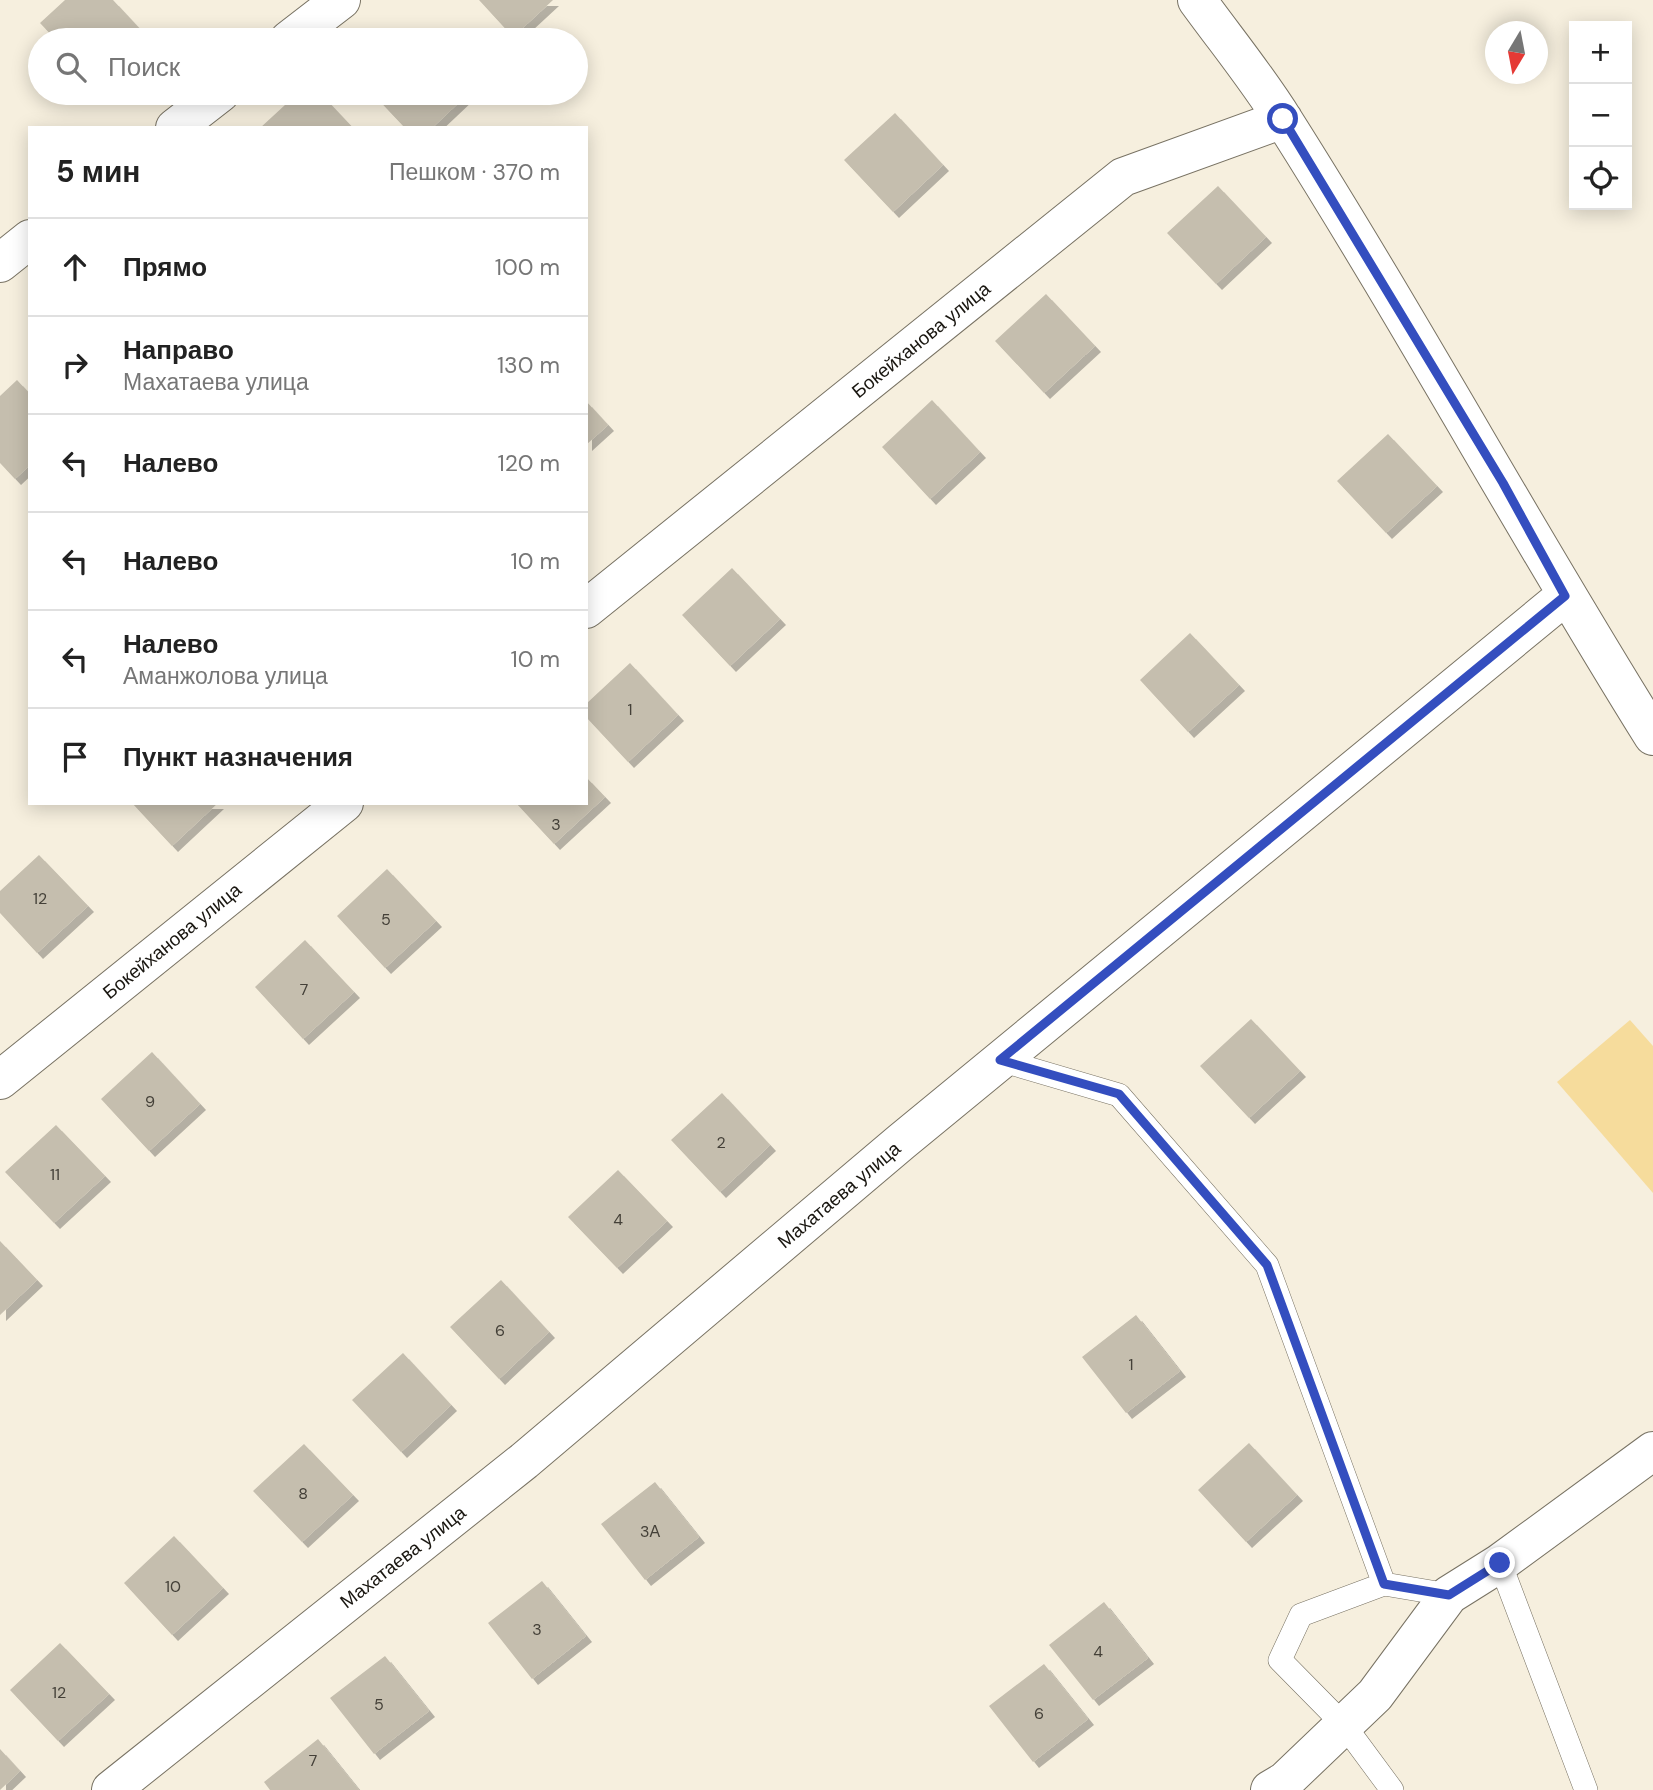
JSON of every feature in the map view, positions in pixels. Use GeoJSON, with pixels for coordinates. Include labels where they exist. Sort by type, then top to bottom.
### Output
{"type":"FeatureCollection","features":[{"type":"Feature","properties":{"kind":"street"},"geometry":{"type":"LineString","coordinates":[[305,28],[341,0]]}},
{"type":"Feature","properties":{"kind":"street"},"geometry":{"type":"LineString","coordinates":[[1197,0],[1283,119],[1503,483],[1565,596],[1653,736]]}},
{"type":"Feature","properties":{"kind":"street"},"geometry":{"type":"LineString","coordinates":[[178,126],[205,105]]}},
{"type":"Feature","properties":{"kind":"street","name":"Бокейханова улица"},"geometry":{"type":"LineString","coordinates":[[588,607],[1124,177],[1283,119]]}},
{"type":"Feature","properties":{"kind":"street"},"geometry":{"type":"LineString","coordinates":[[0,263],[28,242]]}},
{"type":"Feature","properties":{"kind":"street","name":"Махатаева улица"},"geometry":{"type":"LineString","coordinates":[[111,1790],[524,1461],[1000,1060],[1565,596]]}},
{"type":"Feature","properties":{"kind":"street","name":"Бокейханова улица"},"geometry":{"type":"LineString","coordinates":[[0,1080],[342,805]]}},
{"type":"Feature","properties":{"kind":"street"},"geometry":{"type":"LineString","coordinates":[[1269,1790],[1285,1782],[1375,1695],[1449,1595],[1500,1563],[1653,1451]]}},
{"type":"Feature","properties":{"kind":"lane"},"geometry":{"type":"LineString","coordinates":[[1000,1060],[1119,1094],[1267,1265],[1384,1584]]}},
{"type":"Feature","properties":{"kind":"lane"},"geometry":{"type":"LineString","coordinates":[[1500,1563],[1586,1790]]}},
{"type":"Feature","properties":{"kind":"lane"},"geometry":{"type":"LineString","coordinates":[[1392,1790],[1344,1725],[1280,1660],[1301,1615],[1384,1584],[1449,1595]]}},
{"type":"Feature","properties":{"kind":"shaded area"},"geometry":{"type":"Polygon","coordinates":[[[1630,1020],[1653,1046],[1653,1193],[1557,1082],[1630,1020]]]}},
{"type":"Feature","properties":{"kind":"building"},"geometry":{"type":"Polygon","coordinates":[[[65,0],[113,0],[139,28],[45,28],[40,23],[65,0]]]}},
{"type":"Feature","properties":{"kind":"building"},"geometry":{"type":"Polygon","coordinates":[[[479,0],[553,0],[523,28],[505,28],[479,0]]]}},
{"type":"Feature","properties":{"kind":"building"},"geometry":{"type":"Polygon","coordinates":[[[285,105],[331,105],[351,126],[262,126],[285,105]]]}},
{"type":"Feature","properties":{"kind":"building"},"geometry":{"type":"Polygon","coordinates":[[[383,105],[456,105],[434,126],[403,126],[383,105]]]}},
{"type":"Feature","properties":{"kind":"building"},"geometry":{"type":"Polygon","coordinates":[[[895,113],[943,165],[893,212],[844,160],[895,113]]]}},
{"type":"Feature","properties":{"kind":"building"},"geometry":{"type":"Polygon","coordinates":[[[1218,186],[1266,237],[1216,284],[1167,233],[1218,186]]]}},
{"type":"Feature","properties":{"kind":"building"},"geometry":{"type":"Polygon","coordinates":[[[1046,294],[1095,346],[1044,393],[995,341],[1046,294]]]}},
{"type":"Feature","properties":{"kind":"building"},"geometry":{"type":"Polygon","coordinates":[[[17,380],[28,392],[28,467],[15,479],[0,463],[0,396],[17,380]]]}},
{"type":"Feature","properties":{"kind":"building"},"geometry":{"type":"Polygon","coordinates":[[[932,400],[980,452],[930,499],[882,447],[932,400]]]}},
{"type":"Feature","properties":{"kind":"building"},"geometry":{"type":"Polygon","coordinates":[[[588,403],[608,425],[588,443],[588,403]]]}},
{"type":"Feature","properties":{"kind":"building"},"geometry":{"type":"Polygon","coordinates":[[[1388,434],[1437,486],[1386,533],[1337,481],[1388,434]]]}},
{"type":"Feature","properties":{"kind":"building"},"geometry":{"type":"Polygon","coordinates":[[[732,568],[780,619],[730,666],[682,615],[732,568]]]}},
{"type":"Feature","properties":{"kind":"building"},"geometry":{"type":"Polygon","coordinates":[[[1190,633],[1239,685],[1188,732],[1140,680],[1190,633]]]}},
{"type":"Feature","properties":{"kind":"building"},"geometry":{"type":"Polygon","coordinates":[[[630,663],[678,715],[628,762],[588,719],[588,702],[630,663]]]}},
{"type":"Feature","properties":{"kind":"building"},"geometry":{"type":"Polygon","coordinates":[[[588,779],[605,797],[554,844],[518,805],[588,805],[588,779]]]}},
{"type":"Feature","properties":{"kind":"building"},"geometry":{"type":"Polygon","coordinates":[[[134,805],[216,805],[172,846],[134,805]]]}},
{"type":"Feature","properties":{"kind":"building"},"geometry":{"type":"Polygon","coordinates":[[[39,855],[88,906],[37,953],[0,913],[0,891],[39,855]]]}},
{"type":"Feature","properties":{"kind":"building"},"geometry":{"type":"Polygon","coordinates":[[[387,869],[436,921],[385,968],[337,916],[387,869]]]}},
{"type":"Feature","properties":{"kind":"building"},"geometry":{"type":"Polygon","coordinates":[[[305,940],[354,992],[303,1039],[255,987],[305,940]]]}},
{"type":"Feature","properties":{"kind":"building"},"geometry":{"type":"Polygon","coordinates":[[[1251,1019],[1300,1071],[1249,1118],[1200,1066],[1251,1019]]]}},
{"type":"Feature","properties":{"kind":"building"},"geometry":{"type":"Polygon","coordinates":[[[152,1052],[200,1104],[149,1151],[101,1099],[152,1052]]]}},
{"type":"Feature","properties":{"kind":"building"},"geometry":{"type":"Polygon","coordinates":[[[722,1093],[770,1145],[720,1192],[671,1140],[722,1093]]]}},
{"type":"Feature","properties":{"kind":"building"},"geometry":{"type":"Polygon","coordinates":[[[56,1125],[105,1176],[54,1223],[5,1172],[56,1125]]]}},
{"type":"Feature","properties":{"kind":"building"},"geometry":{"type":"Polygon","coordinates":[[[618,1170],[667,1221],[617,1268],[568,1217],[618,1170]]]}},
{"type":"Feature","properties":{"kind":"building"},"geometry":{"type":"Polygon","coordinates":[[[0,1241],[37,1280],[0,1315],[0,1241]]]}},
{"type":"Feature","properties":{"kind":"building"},"geometry":{"type":"Polygon","coordinates":[[[501,1280],[549,1332],[499,1379],[450,1327],[501,1280]]]}},
{"type":"Feature","properties":{"kind":"building"},"geometry":{"type":"Polygon","coordinates":[[[1136,1315],[1180,1371],[1126,1413],[1082,1357],[1136,1315]]]}},
{"type":"Feature","properties":{"kind":"building"},"geometry":{"type":"Polygon","coordinates":[[[403,1353],[451,1405],[401,1452],[352,1400],[403,1353]]]}},
{"type":"Feature","properties":{"kind":"building"},"geometry":{"type":"Polygon","coordinates":[[[1249,1443],[1297,1495],[1246,1542],[1198,1490],[1249,1443]]]}},
{"type":"Feature","properties":{"kind":"building"},"geometry":{"type":"Polygon","coordinates":[[[304,1444],[353,1495],[302,1542],[253,1491],[304,1444]]]}},
{"type":"Feature","properties":{"kind":"building"},"geometry":{"type":"Polygon","coordinates":[[[655,1482],[699,1537],[645,1580],[601,1524],[655,1482]]]}},
{"type":"Feature","properties":{"kind":"building"},"geometry":{"type":"Polygon","coordinates":[[[174,1536],[223,1588],[172,1635],[124,1583],[174,1536]]]}},
{"type":"Feature","properties":{"kind":"building"},"geometry":{"type":"Polygon","coordinates":[[[542,1581],[586,1636],[532,1679],[488,1623],[542,1581]]]}},
{"type":"Feature","properties":{"kind":"building"},"geometry":{"type":"Polygon","coordinates":[[[1104,1602],[1148,1658],[1093,1700],[1049,1645],[1104,1602]]]}},
{"type":"Feature","properties":{"kind":"building"},"geometry":{"type":"Polygon","coordinates":[[[60,1643],[109,1694],[58,1741],[10,1690],[60,1643]]]}},
{"type":"Feature","properties":{"kind":"building"},"geometry":{"type":"Polygon","coordinates":[[[385,1656],[429,1711],[374,1754],[330,1698],[385,1656]]]}},
{"type":"Feature","properties":{"kind":"building"},"geometry":{"type":"Polygon","coordinates":[[[1044,1664],[1088,1719],[1033,1762],[989,1706],[1044,1664]]]}},
{"type":"Feature","properties":{"kind":"building"},"geometry":{"type":"Polygon","coordinates":[[[318,1739],[359,1790],[270,1790],[264,1782],[318,1739]]]}},
{"type":"Feature","properties":{"kind":"building"},"geometry":{"type":"Polygon","coordinates":[[[0,1749],[20,1771],[0,1790],[0,1749]]]}},
{"type":"Feature","properties":{"kind":"route"},"geometry":{"type":"LineString","coordinates":[[1283,119],[1503,483],[1565,596],[1000,1060],[1119,1094],[1267,1265],[1384,1584],[1449,1595],[1500,1563]]}}]}
